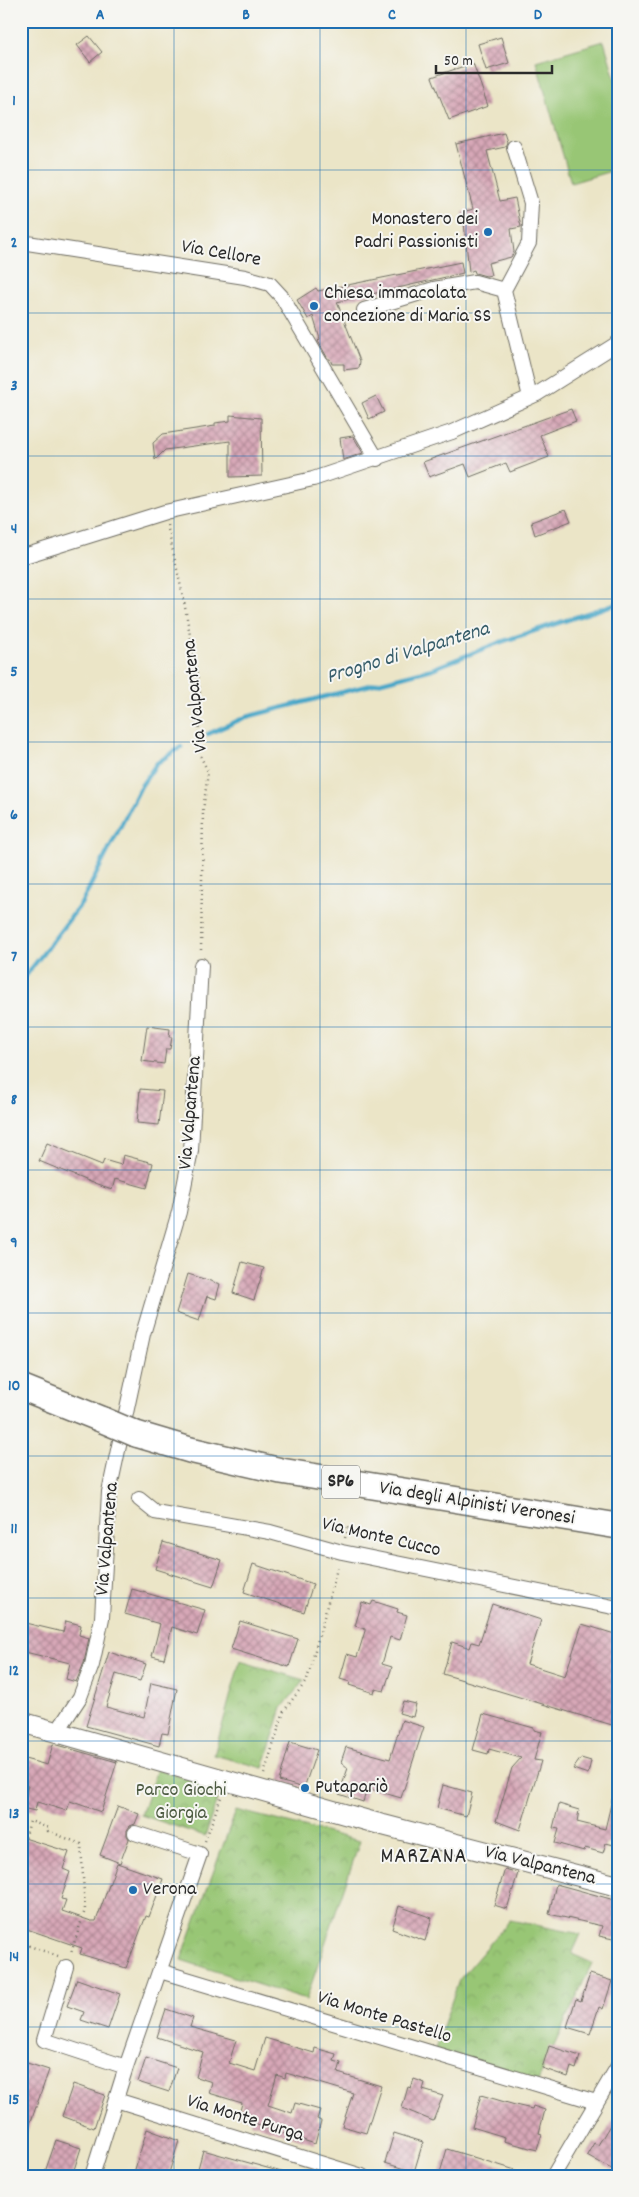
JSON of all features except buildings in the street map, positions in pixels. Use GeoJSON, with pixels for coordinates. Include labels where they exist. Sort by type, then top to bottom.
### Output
{"type":"FeatureCollection","features":[{"type":"Feature","properties":{"kind":"highway","name":"Via degli Alpinisti Veronesi"},"geometry":{"type":"LineString","coordinates":[[21,1387],[136,1434],[190,1450],[281,1472],[618,1526]]}},
{"type":"Feature","properties":{"kind":"street"},"geometry":{"type":"LineString","coordinates":[[514,148],[531,203],[529,243],[504,290],[530,397]]}},
{"type":"Feature","properties":{"kind":"street","name":"Via Cellore"},"geometry":{"type":"LineString","coordinates":[[21,242],[236,275],[270,284],[282,297],[377,459]]}},
{"type":"Feature","properties":{"kind":"street"},"geometry":{"type":"LineString","coordinates":[[364,310],[434,289],[475,282],[504,290]]}},
{"type":"Feature","properties":{"kind":"street"},"geometry":{"type":"LineString","coordinates":[[21,557],[165,512],[312,479],[377,459],[452,432],[530,397],[618,343]]}},
{"type":"Feature","properties":{"kind":"street","name":"Via Valpantena"},"geometry":{"type":"LineString","coordinates":[[58,1732],[80,1697],[92,1665],[102,1618],[109,1492],[143,1334],[179,1212],[191,1151],[200,965]]}},
{"type":"Feature","properties":{"kind":"street","name":"Via Monte Cucco"},"geometry":{"type":"LineString","coordinates":[[139,1499],[155,1512],[270,1532],[342,1552],[618,1608]]}},
{"type":"Feature","properties":{"kind":"street","name":"Via Valpantena"},"geometry":{"type":"LineString","coordinates":[[21,1722],[468,1848],[618,1886]]}},
{"type":"Feature","properties":{"kind":"street"},"geometry":{"type":"LineString","coordinates":[[92,2176],[126,2067],[200,1854],[135,1833]]}},
{"type":"Feature","properties":{"kind":"street"},"geometry":{"type":"LineString","coordinates":[[68,1963],[44,2040],[126,2067]]}},
{"type":"Feature","properties":{"kind":"street","name":"Via Monte Pastello"},"geometry":{"type":"LineString","coordinates":[[160,1971],[596,2102]]}},
{"type":"Feature","properties":{"kind":"street"},"geometry":{"type":"LineString","coordinates":[[553,2176],[618,2066]]}},
{"type":"Feature","properties":{"kind":"street","name":"Via Monte Purga"},"geometry":{"type":"LineString","coordinates":[[116,2100],[362,2176]]}},
{"type":"Feature","properties":{"kind":"path","name":"Via Valpantena"},"geometry":{"type":"LineString","coordinates":[[165,512],[183,596],[200,691],[198,751],[208,772],[203,811],[200,965]]}},
{"type":"Feature","properties":{"kind":"path"},"geometry":{"type":"LineString","coordinates":[[260,1790],[284,1711],[307,1680],[348,1527]]}},
{"type":"Feature","properties":{"kind":"path"},"geometry":{"type":"LineString","coordinates":[[200,1854],[226,1781]]}},
{"type":"Feature","properties":{"kind":"path"},"geometry":{"type":"LineString","coordinates":[[30,1821],[49,1828],[48,1831],[81,1844],[85,1910],[68,1963],[22,1943],[25,1839],[30,1821]]}},
{"type":"Feature","properties":{"kind":"green space"},"geometry":{"type":"Polygon","coordinates":[[[604,41],[618,89],[618,169],[571,183],[536,61],[604,41]]]}},
{"type":"Feature","properties":{"kind":"green space"},"geometry":{"type":"Polygon","coordinates":[[[240,1661],[304,1680],[282,1708],[263,1768],[214,1755],[240,1661]]]}},
{"type":"Feature","properties":{"kind":"green space","name":"Parco Giochi Giorgia"},"geometry":{"type":"Polygon","coordinates":[[[157,1769],[220,1790],[205,1836],[141,1815],[157,1769]]]}},
{"type":"Feature","properties":{"kind":"green space"},"geometry":{"type":"Polygon","coordinates":[[[236,1810],[360,1841],[306,2000],[181,1960],[236,1810]]]}},
{"type":"Feature","properties":{"kind":"green space"},"geometry":{"type":"Polygon","coordinates":[[[510,1920],[581,1934],[572,1954],[592,1963],[538,2081],[434,2052],[459,1980],[510,1920]]]}},
{"type":"Feature","properties":{"kind":"waterway","name":"Progno di Valpantena"},"geometry":{"type":"LineString","coordinates":[[208,734],[246,717],[432,669],[498,643],[618,603]]}},
{"type":"Feature","properties":{"kind":"waterway","name":"Progno di Valpantena"},"geometry":{"type":"LineString","coordinates":[[21,982],[81,904],[141,786],[157,763],[181,747]]}},
{"type":"Feature","properties":{"kind":"place","name":"Monastero dei Padri Passionisti"},"geometry":{"type":"Point","coordinates":[488,232]}},
{"type":"Feature","properties":{"kind":"place","name":"Chiesa immacolata concezione di Maria SS"},"geometry":{"type":"Point","coordinates":[314,306]}},
{"type":"Feature","properties":{"kind":"place","name":"Putapariò"},"geometry":{"type":"Point","coordinates":[305,1788]}},
{"type":"Feature","properties":{"kind":"place","name":"Verona"},"geometry":{"type":"Point","coordinates":[133,1890]}},
{"type":"Feature","properties":{"kind":"district","name":"MARZANA"},"geometry":{"type":"Point","coordinates":[424,1857]}}]}
